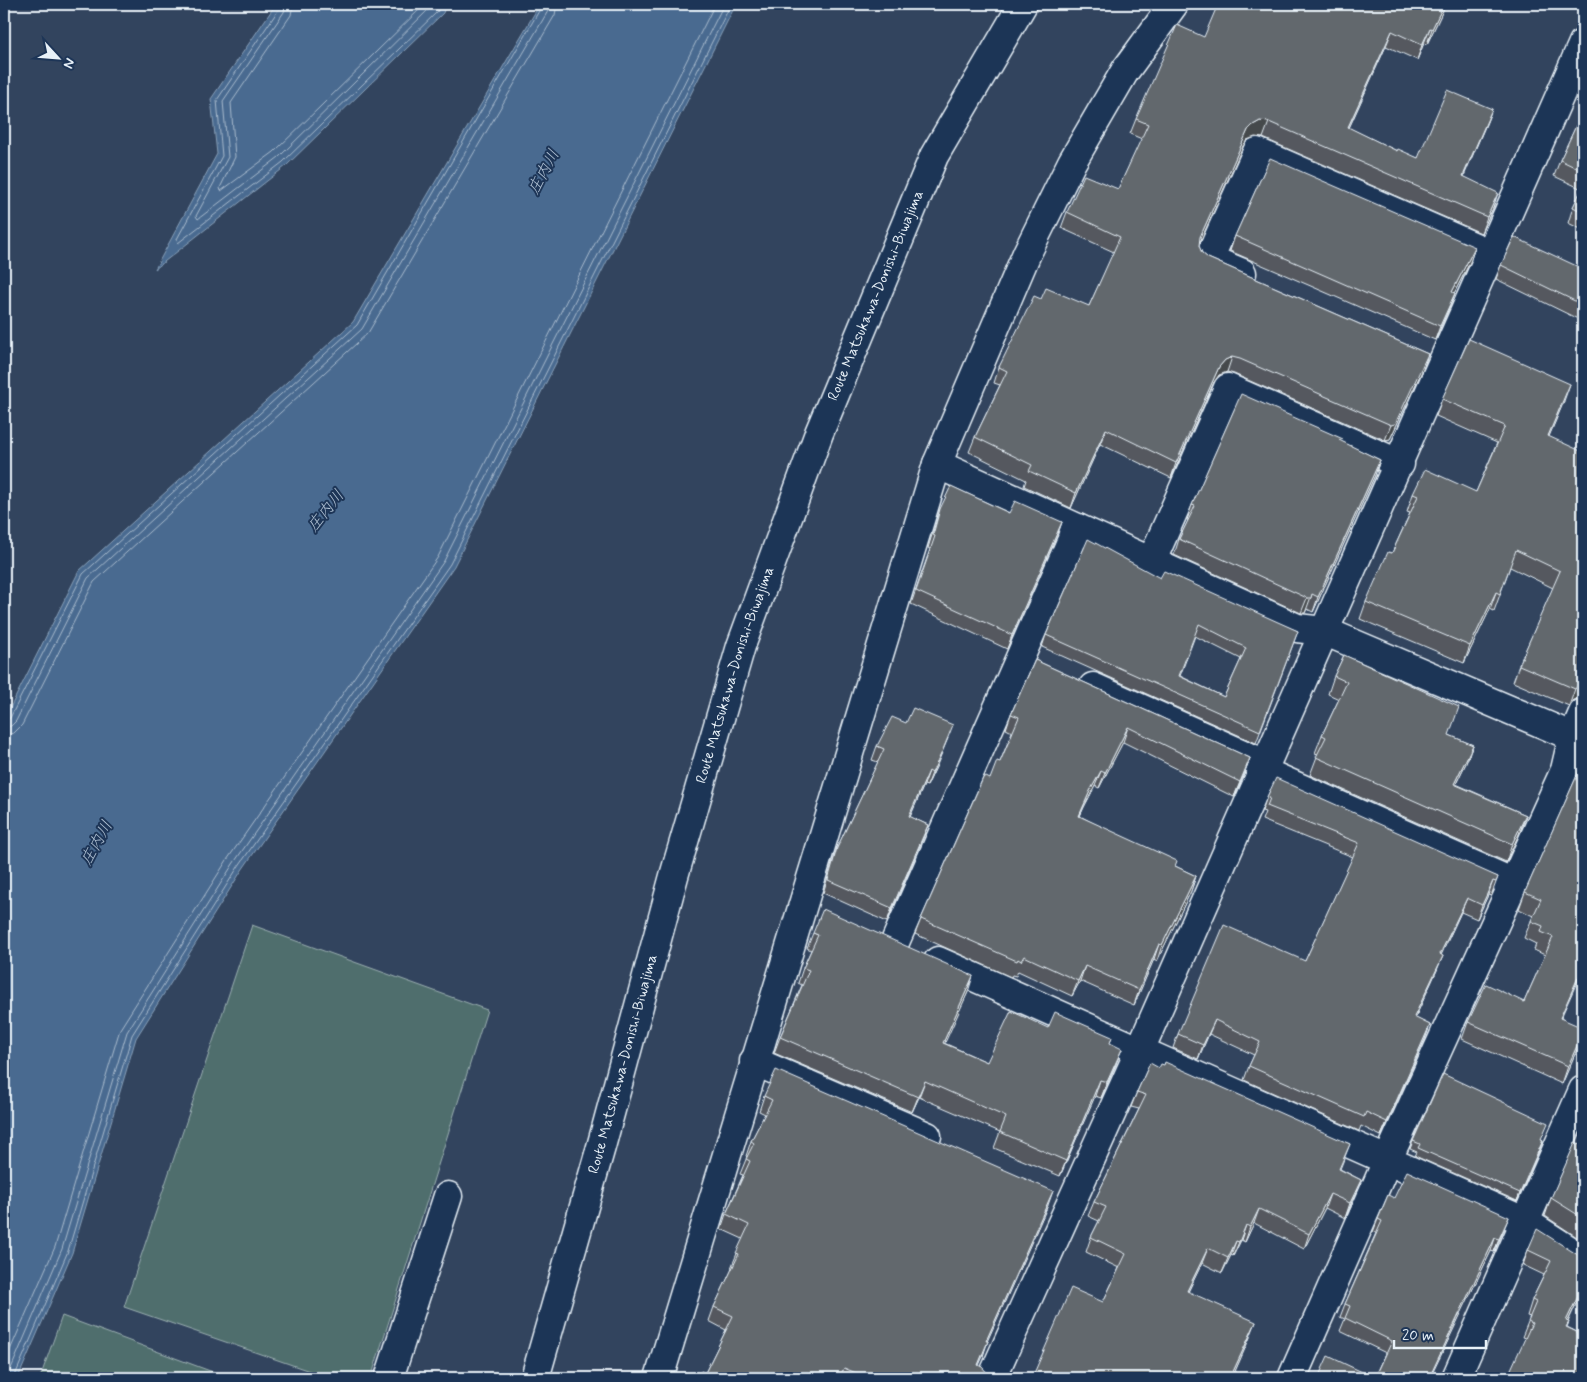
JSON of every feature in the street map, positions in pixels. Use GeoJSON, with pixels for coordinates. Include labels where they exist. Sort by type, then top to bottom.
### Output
{"type":"FeatureCollection","features":[{"type":"Feature","properties":{"kind":"street","name":"Route Matsukawa-Donishi-Biwajima"},"geometry":{"type":"LineString","coordinates":[[535,1378],[601,1147],[674,876],[741,646],[819,433],[934,156],[1023,4]]}},
{"type":"Feature","properties":{"kind":"street"},"geometry":{"type":"LineString","coordinates":[[659,1378],[802,901],[937,464],[1027,253],[1072,162],[1125,70],[1174,4]]}},
{"type":"Feature","properties":{"kind":"street"},"geometry":{"type":"LineString","coordinates":[[992,1378],[1400,464],[1583,43]]}},
{"type":"Feature","properties":{"kind":"street"},"geometry":{"type":"LineString","coordinates":[[1264,282],[1209,259],[1257,152],[1491,254]]}},
{"type":"Feature","properties":{"kind":"street"},"geometry":{"type":"LineString","coordinates":[[1417,350],[1444,361]]}},
{"type":"Feature","properties":{"kind":"street"},"geometry":{"type":"LineString","coordinates":[[1152,560],[1228,388],[1400,464]]}},
{"type":"Feature","properties":{"kind":"street"},"geometry":{"type":"LineString","coordinates":[[937,464],[1152,560],[1297,628],[1324,631],[1580,730],[1566,770],[1388,1159],[1292,1378]]}},
{"type":"Feature","properties":{"kind":"street"},"geometry":{"type":"LineString","coordinates":[[895,942],[1077,528]]}},
{"type":"Feature","properties":{"kind":"street"},"geometry":{"type":"LineString","coordinates":[[1020,655],[1514,883]]}},
{"type":"Feature","properties":{"kind":"street"},"geometry":{"type":"LineString","coordinates":[[802,901],[828,912]]}},
{"type":"Feature","properties":{"kind":"street"},"geometry":{"type":"LineString","coordinates":[[870,931],[1388,1159],[1524,1221],[1583,1259]]}},
{"type":"Feature","properties":{"kind":"street"},"geometry":{"type":"LineString","coordinates":[[754,1061],[946,1144]]}},
{"type":"Feature","properties":{"kind":"street"},"geometry":{"type":"LineString","coordinates":[[1456,1378],[1583,1090]]}},
{"type":"Feature","properties":{"kind":"street"},"geometry":{"type":"LineString","coordinates":[[1046,1187],[1073,1199]]}},
{"type":"Feature","properties":{"kind":"street"},"geometry":{"type":"LineString","coordinates":[[389,1378],[448,1196]]}},
{"type":"Feature","properties":{"kind":"green space"},"geometry":{"type":"Polygon","coordinates":[[[252,925],[487,1010],[371,1378],[330,1378],[124,1307],[252,925]]]}},
{"type":"Feature","properties":{"kind":"green space"},"geometry":{"type":"Polygon","coordinates":[[[62,1316],[229,1378],[40,1378],[62,1316]]]}},
{"type":"Feature","properties":{"kind":"water"},"geometry":{"type":"Polygon","coordinates":[[[276,4],[446,4],[443,13],[286,166],[155,269],[217,154],[211,99],[276,4]]]}},
{"type":"Feature","properties":{"kind":"water","name":"庄内川"},"geometry":{"type":"Polygon","coordinates":[[[540,4],[736,4],[454,566],[242,870],[136,1038],[72,1253],[18,1378],[4,1378],[4,720],[79,571],[353,322],[540,4]]]}},
{"type":"Feature","properties":{"kind":"building"},"geometry":{"type":"Polygon","coordinates":[[[1218,4],[1444,4],[1422,45],[1392,31],[1348,127],[1397,151],[1398,149],[1418,158],[1447,90],[1492,109],[1463,176],[1498,193],[1487,217],[1269,122],[1260,121],[1253,125],[1248,130],[1200,237],[1199,246],[1202,253],[1208,258],[1428,354],[1395,424],[1391,425],[1232,357],[1225,360],[1219,367],[1176,463],[1106,429],[1076,493],[1029,471],[1032,465],[975,437],[1007,371],[999,367],[1034,296],[1041,299],[1046,288],[1089,306],[1120,237],[1067,212],[1084,175],[1118,189],[1148,124],[1136,119],[1177,25],[1204,37],[1218,4]]]}},
{"type":"Feature","properties":{"kind":"building"},"geometry":{"type":"Polygon","coordinates":[[[1583,111],[1583,171],[1560,160],[1583,111]]]}},
{"type":"Feature","properties":{"kind":"building"},"geometry":{"type":"Polygon","coordinates":[[[1270,158],[1475,247],[1452,292],[1455,293],[1440,326],[1235,236],[1270,158]]]}},
{"type":"Feature","properties":{"kind":"building"},"geometry":{"type":"Polygon","coordinates":[[[1583,186],[1583,212],[1573,207],[1583,186]]]}},
{"type":"Feature","properties":{"kind":"building"},"geometry":{"type":"Polygon","coordinates":[[[1514,237],[1583,269],[1583,305],[1501,265],[1514,237]]]}},
{"type":"Feature","properties":{"kind":"building"},"geometry":{"type":"Polygon","coordinates":[[[1469,339],[1570,384],[1548,436],[1583,452],[1583,682],[1575,689],[1519,665],[1560,571],[1516,550],[1500,594],[1496,592],[1470,646],[1366,602],[1388,552],[1392,553],[1418,496],[1413,494],[1425,469],[1476,492],[1505,426],[1442,399],[1469,339]]]}},
{"type":"Feature","properties":{"kind":"building"},"geometry":{"type":"Polygon","coordinates":[[[1241,394],[1343,439],[1339,440],[1380,460],[1318,597],[1312,594],[1311,598],[1307,598],[1179,539],[1195,506],[1192,505],[1241,394]]]}},
{"type":"Feature","properties":{"kind":"building"},"geometry":{"type":"Polygon","coordinates":[[[951,486],[1009,513],[1015,501],[1062,522],[1012,635],[916,591],[935,536],[933,535],[940,509],[951,486]]]}},
{"type":"Feature","properties":{"kind":"building"},"geometry":{"type":"Polygon","coordinates":[[[1088,539],[1160,578],[1164,571],[1298,631],[1260,731],[1046,635],[1088,539]],[[1199,624],[1179,676],[1224,697],[1246,648],[1199,624]]]}},
{"type":"Feature","properties":{"kind":"building"},"geometry":{"type":"Polygon","coordinates":[[[1344,655],[1459,707],[1449,735],[1473,745],[1454,784],[1526,815],[1512,844],[1316,757],[1326,737],[1322,735],[1347,682],[1334,676],[1344,655]]]}},
{"type":"Feature","properties":{"kind":"building"},"geometry":{"type":"Polygon","coordinates":[[[1035,660],[1250,758],[1240,782],[1128,727],[1105,773],[1101,771],[1090,791],[1079,816],[1177,861],[1175,866],[1196,876],[1162,945],[1159,944],[1139,990],[1085,966],[1078,981],[1024,956],[1021,961],[1018,959],[1017,961],[921,919],[984,776],[990,779],[997,761],[1000,762],[1019,717],[1011,714],[1035,660]]]}},
{"type":"Feature","properties":{"kind":"building"},"geometry":{"type":"Polygon","coordinates":[[[913,708],[953,725],[932,773],[929,771],[909,816],[928,825],[892,908],[828,880],[837,848],[884,749],[877,746],[892,717],[906,723],[913,708]]]}},
{"type":"Feature","properties":{"kind":"building"},"geometry":{"type":"Polygon","coordinates":[[[1583,762],[1583,966],[1560,1018],[1583,1028],[1583,1032],[1568,1066],[1468,1022],[1486,984],[1524,1002],[1553,937],[1541,932],[1543,926],[1531,921],[1541,899],[1525,892],[1583,762]]]}},
{"type":"Feature","properties":{"kind":"building"},"geometry":{"type":"Polygon","coordinates":[[[1276,778],[1498,877],[1496,882],[1493,881],[1482,905],[1467,898],[1440,954],[1443,956],[1414,1017],[1430,1025],[1387,1122],[1366,1112],[1364,1117],[1249,1066],[1260,1042],[1215,1020],[1203,1045],[1178,1034],[1224,925],[1305,961],[1359,843],[1267,806],[1270,798],[1267,797],[1276,778]]]}},
{"type":"Feature","properties":{"kind":"building"},"geometry":{"type":"Polygon","coordinates":[[[823,909],[973,976],[943,1043],[987,1062],[1011,1011],[1048,1028],[1055,1012],[1112,1037],[1110,1043],[1122,1049],[1107,1082],[1100,1080],[1066,1161],[1000,1132],[1006,1117],[925,1081],[918,1097],[780,1037],[809,970],[803,968],[818,935],[813,933],[823,909]]]}},
{"type":"Feature","properties":{"kind":"building"},"geometry":{"type":"Polygon","coordinates":[[[1165,1062],[1350,1144],[1339,1169],[1361,1180],[1350,1203],[1330,1194],[1309,1234],[1259,1209],[1250,1227],[1246,1225],[1239,1242],[1236,1241],[1228,1258],[1208,1248],[1187,1291],[1256,1322],[1230,1378],[1032,1378],[1071,1288],[1103,1302],[1126,1254],[1091,1237],[1106,1207],[1094,1202],[1146,1095],[1137,1092],[1150,1063],[1159,1068],[1165,1062]]]}},
{"type":"Feature","properties":{"kind":"building"},"geometry":{"type":"Polygon","coordinates":[[[776,1070],[1053,1191],[986,1341],[988,1341],[978,1365],[991,1377],[995,1378],[868,1378],[844,1368],[839,1378],[698,1378],[701,1371],[705,1373],[733,1316],[714,1307],[739,1254],[736,1253],[749,1225],[726,1214],[750,1161],[746,1159],[754,1143],[751,1141],[772,1100],[764,1096],[776,1070]]]}},
{"type":"Feature","properties":{"kind":"building"},"geometry":{"type":"Polygon","coordinates":[[[1443,1074],[1548,1123],[1541,1139],[1543,1140],[1520,1193],[1418,1148],[1420,1144],[1413,1141],[1443,1074]]]}},
{"type":"Feature","properties":{"kind":"building"},"geometry":{"type":"Polygon","coordinates":[[[1575,1143],[1583,1146],[1583,1218],[1551,1198],[1575,1143]]]}},
{"type":"Feature","properties":{"kind":"building"},"geometry":{"type":"Polygon","coordinates":[[[1407,1171],[1509,1217],[1499,1239],[1495,1238],[1429,1378],[1375,1378],[1392,1341],[1345,1318],[1350,1306],[1345,1304],[1382,1221],[1378,1219],[1388,1195],[1394,1198],[1407,1171]]]}},
{"type":"Feature","properties":{"kind":"building"},"geometry":{"type":"Polygon","coordinates":[[[1537,1229],[1583,1258],[1583,1286],[1566,1321],[1569,1322],[1566,1327],[1583,1335],[1580,1341],[1583,1343],[1583,1378],[1507,1378],[1532,1323],[1528,1321],[1536,1302],[1532,1300],[1551,1261],[1528,1250],[1537,1229]]]}},
{"type":"Feature","properties":{"kind":"building"},"geometry":{"type":"Polygon","coordinates":[[[1328,1356],[1375,1378],[1318,1378],[1328,1356]]]}}]}
